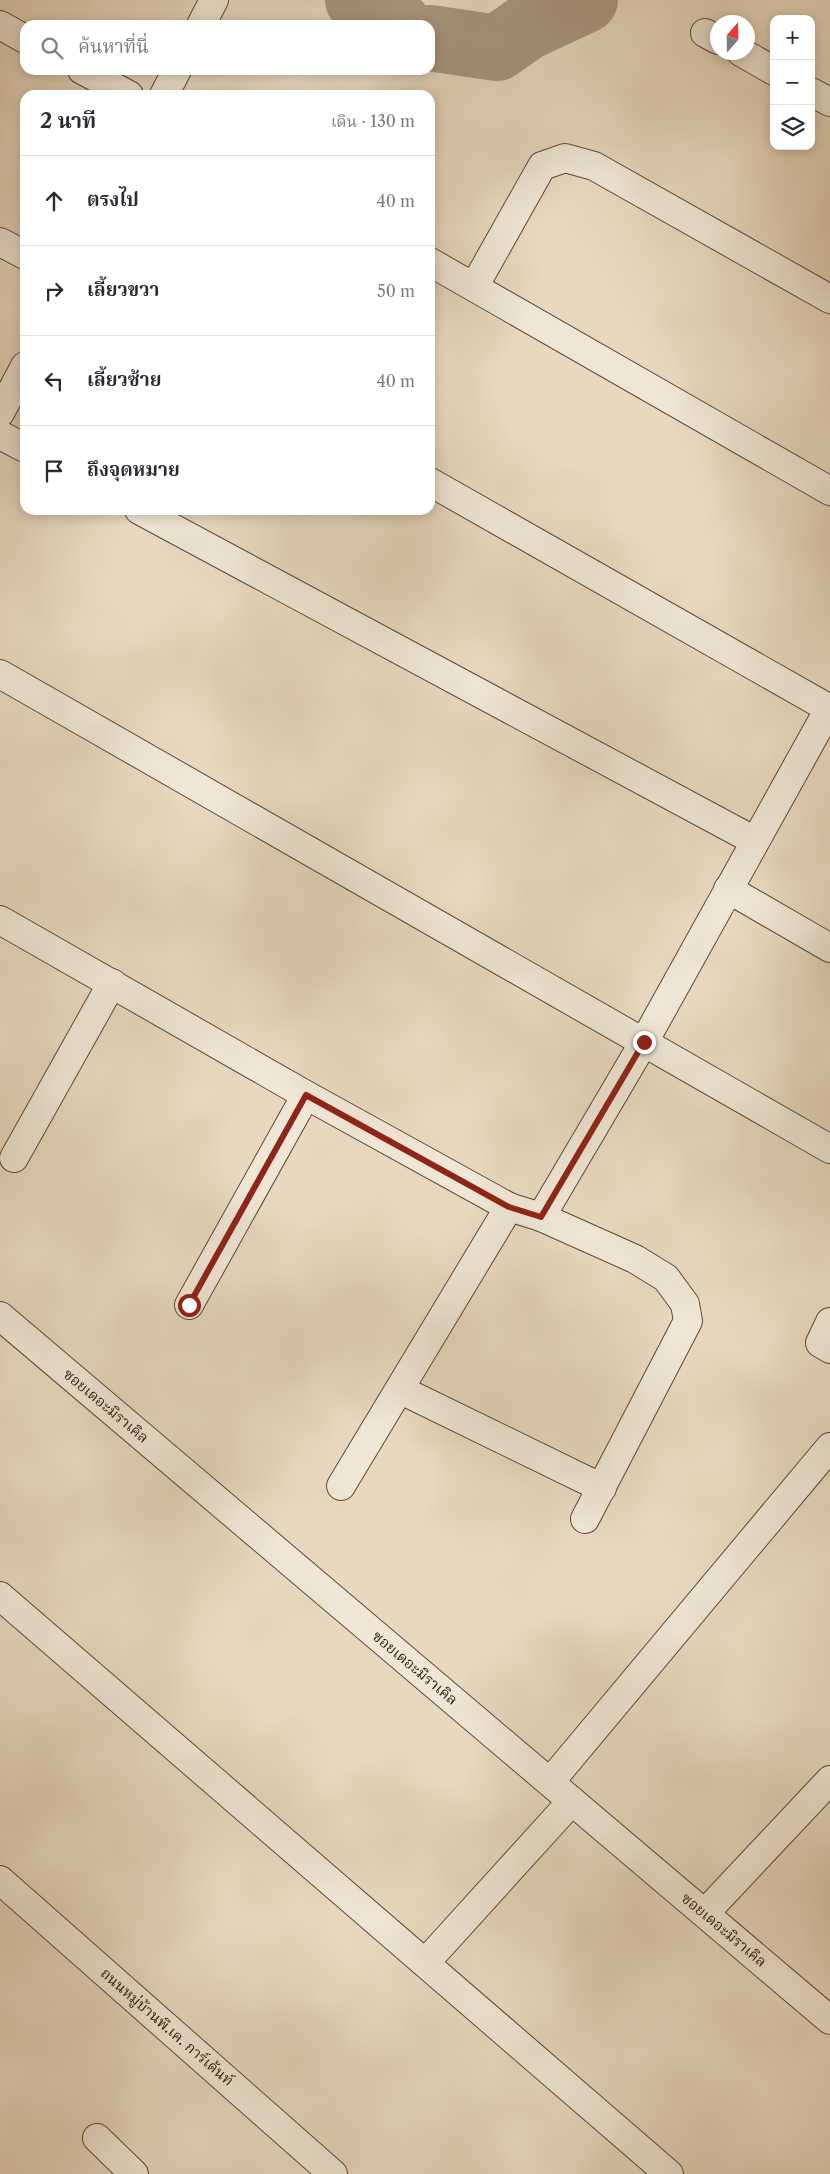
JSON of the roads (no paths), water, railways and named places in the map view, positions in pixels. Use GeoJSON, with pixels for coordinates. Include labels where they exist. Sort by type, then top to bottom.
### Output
{"type":"FeatureCollection","features":[{"type":"Feature","properties":{"kind":"street"},"geometry":{"type":"LineString","coordinates":[[204,20],[214,0]]}},
{"type":"Feature","properties":{"kind":"street"},"geometry":{"type":"LineString","coordinates":[[0,26],[20,36]]}},
{"type":"Feature","properties":{"kind":"street"},"geometry":{"type":"LineString","coordinates":[[754,60],[770,69]]}},
{"type":"Feature","properties":{"kind":"street"},"geometry":{"type":"LineString","coordinates":[[91,75],[120,90]]}},
{"type":"Feature","properties":{"kind":"street"},"geometry":{"type":"LineString","coordinates":[[167,90],[174,75]]}},
{"type":"Feature","properties":{"kind":"street"},"geometry":{"type":"LineString","coordinates":[[815,94],[830,102]]}},
{"type":"Feature","properties":{"kind":"street"},"geometry":{"type":"LineString","coordinates":[[474,287],[542,166],[565,158],[594,166],[830,299]]}},
{"type":"Feature","properties":{"kind":"street"},"geometry":{"type":"LineString","coordinates":[[0,242],[20,252]]}},
{"type":"Feature","properties":{"kind":"street"},"geometry":{"type":"LineString","coordinates":[[435,265],[830,491]]}},
{"type":"Feature","properties":{"kind":"street"},"geometry":{"type":"LineString","coordinates":[[0,413],[20,375]]}},
{"type":"Feature","properties":{"kind":"street"},"geometry":{"type":"LineString","coordinates":[[0,435],[20,445]]}},
{"type":"Feature","properties":{"kind":"street"},"geometry":{"type":"LineString","coordinates":[[435,485],[830,708],[644,1042],[541,1217]]}},
{"type":"Feature","properties":{"kind":"street"},"geometry":{"type":"LineString","coordinates":[[149,515],[755,841]]}},
{"type":"Feature","properties":{"kind":"street"},"geometry":{"type":"LineString","coordinates":[[0,674],[830,1149]]}},
{"type":"Feature","properties":{"kind":"street"},"geometry":{"type":"LineString","coordinates":[[728,889],[830,948]]}},
{"type":"Feature","properties":{"kind":"street"},"geometry":{"type":"LineString","coordinates":[[0,920],[306,1095],[509,1207],[541,1217],[635,1259],[666,1278],[685,1304],[688,1321],[586,1520]]}},
{"type":"Feature","properties":{"kind":"street"},"geometry":{"type":"LineString","coordinates":[[14,1158],[112,983]]}},
{"type":"Feature","properties":{"kind":"street"},"geometry":{"type":"LineString","coordinates":[[189,1305],[306,1095]]}},
{"type":"Feature","properties":{"kind":"street"},"geometry":{"type":"LineString","coordinates":[[341,1486],[401,1390],[509,1207]]}},
{"type":"Feature","properties":{"kind":"street","name":"ซอยเดอะมิราเคิล"},"geometry":{"type":"LineString","coordinates":[[0,1316],[830,2020]]}},
{"type":"Feature","properties":{"kind":"street"},"geometry":{"type":"LineString","coordinates":[[830,1322],[820,1344],[830,1349]]}},
{"type":"Feature","properties":{"kind":"street"},"geometry":{"type":"LineString","coordinates":[[401,1390],[602,1488]]}},
{"type":"Feature","properties":{"kind":"street"},"geometry":{"type":"LineString","coordinates":[[550,1782],[830,1447]]}},
{"type":"Feature","properties":{"kind":"street"},"geometry":{"type":"LineString","coordinates":[[0,1596],[669,2174]]}},
{"type":"Feature","properties":{"kind":"street"},"geometry":{"type":"LineString","coordinates":[[705,1913],[830,1780]]}},
{"type":"Feature","properties":{"kind":"street"},"geometry":{"type":"LineString","coordinates":[[425,1963],[572,1801]]}},
{"type":"Feature","properties":{"kind":"street","name":"ถนนหมู่บ้านพี.เค. การ์เด้นท์"},"geometry":{"type":"LineString","coordinates":[[0,1880],[333,2174]]}},
{"type":"Feature","properties":{"kind":"street"},"geometry":{"type":"LineString","coordinates":[[97,2138],[134,2174]]}},
{"type":"Feature","properties":{"kind":"waterway"},"geometry":{"type":"LineString","coordinates":[[358,0],[380,17],[387,20]]}},
{"type":"Feature","properties":{"kind":"waterway"},"geometry":{"type":"LineString","coordinates":[[435,39],[497,48],[527,27],[585,0]]}}]}
